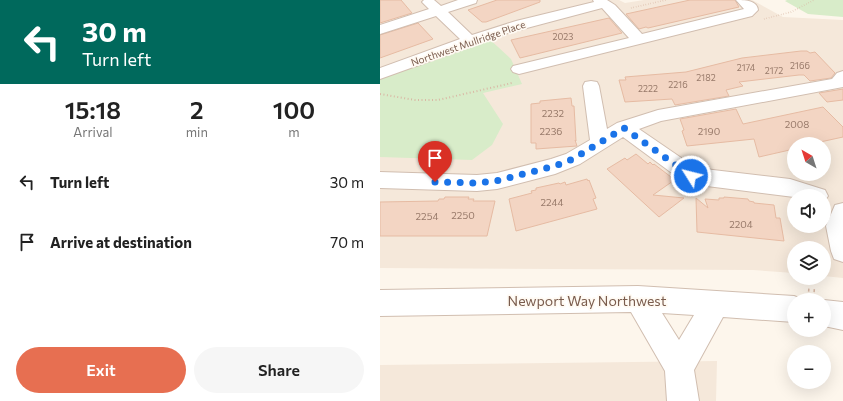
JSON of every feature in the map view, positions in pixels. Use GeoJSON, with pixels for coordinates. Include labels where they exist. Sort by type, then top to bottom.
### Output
{"type":"FeatureCollection","features":[{"type":"Feature","properties":{"kind":"street"},"geometry":{"type":"LineString","coordinates":[[427,0],[470,41]]}},
{"type":"Feature","properties":{"kind":"street"},"geometry":{"type":"LineString","coordinates":[[380,30],[471,0]]}},
{"type":"Feature","properties":{"kind":"street"},"geometry":{"type":"LineString","coordinates":[[519,69],[740,15],[751,10],[751,7],[742,0]]}},
{"type":"Feature","properties":{"kind":"street"},"geometry":{"type":"LineString","coordinates":[[601,2],[638,39]]}},
{"type":"Feature","properties":{"kind":"street","name":"Northwest Mullridge Place"},"geometry":{"type":"LineString","coordinates":[[380,74],[470,41],[525,23],[584,10],[601,2]]}},
{"type":"Feature","properties":{"kind":"street"},"geometry":{"type":"LineString","coordinates":[[380,180],[476,183],[496,181],[555,166],[573,159],[624,128],[669,113],[837,83],[843,76]]}},
{"type":"Feature","properties":{"kind":"street"},"geometry":{"type":"LineString","coordinates":[[591,86],[600,142]]}},
{"type":"Feature","properties":{"kind":"street"},"geometry":{"type":"LineString","coordinates":[[624,128],[691,176],[790,187],[796,189]]}},
{"type":"Feature","properties":{"kind":"street"},"geometry":{"type":"LineString","coordinates":[[831,201],[843,205]]}},
{"type":"Feature","properties":{"kind":"street"},"geometry":{"type":"LineString","coordinates":[[843,212],[838,226],[843,251]]}},
{"type":"Feature","properties":{"kind":"street"},"geometry":{"type":"LineString","coordinates":[[638,299],[679,368],[683,401]]}},
{"type":"Feature","properties":{"kind":"street","name":"Newport Way Northwest"},"geometry":{"type":"LineString","coordinates":[[380,303],[638,299],[716,302],[787,308]]}},
{"type":"Feature","properties":{"kind":"street"},"geometry":{"type":"LineString","coordinates":[[679,368],[716,302]]}},
{"type":"Feature","properties":{"kind":"street"},"geometry":{"type":"LineString","coordinates":[[831,314],[843,316]]}},
{"type":"Feature","properties":{"kind":"path"},"geometry":{"type":"LineString","coordinates":[[626,9],[666,0]]}},
{"type":"Feature","properties":{"kind":"shaded area"},"geometry":{"type":"Polygon","coordinates":[[[380,0],[619,0],[625,3],[644,0],[752,0],[783,17],[843,20],[843,278],[831,277],[831,241],[787,241],[787,272],[753,270],[380,268],[380,0]]]}},
{"type":"Feature","properties":{"kind":"shaded area"},"geometry":{"type":"Polygon","coordinates":[[[717,361],[716,401],[380,401],[380,365],[717,361]]]}},
{"type":"Feature","properties":{"kind":"green space"},"geometry":{"type":"Polygon","coordinates":[[[843,0],[843,17],[808,14],[785,1],[843,0]]]}},
{"type":"Feature","properties":{"kind":"green space"},"geometry":{"type":"Polygon","coordinates":[[[485,35],[511,59],[522,84],[483,93],[503,124],[492,145],[472,160],[380,157],[380,74],[485,35]]]}},
{"type":"Feature","properties":{"kind":"building"},"geometry":{"type":"Polygon","coordinates":[[[380,0],[401,0],[412,13],[380,23],[380,0]]]}},
{"type":"Feature","properties":{"kind":"building"},"geometry":{"type":"Polygon","coordinates":[[[497,0],[540,0],[540,2],[486,22],[482,22],[468,10],[497,0]]]}},
{"type":"Feature","properties":{"kind":"building"},"geometry":{"type":"Polygon","coordinates":[[[690,0],[735,0],[739,7],[639,29],[626,14],[690,0]]]}},
{"type":"Feature","properties":{"kind":"building"},"geometry":{"type":"Polygon","coordinates":[[[609,18],[622,33],[520,58],[511,40],[609,18]]]}},
{"type":"Feature","properties":{"kind":"building"},"geometry":{"type":"Polygon","coordinates":[[[418,23],[433,39],[380,58],[380,35],[418,23]]]}},
{"type":"Feature","properties":{"kind":"building"},"geometry":{"type":"Polygon","coordinates":[[[807,51],[810,53],[815,52],[835,73],[831,78],[810,81],[804,75],[799,75],[739,82],[743,86],[726,90],[729,96],[675,105],[672,99],[625,102],[619,80],[626,80],[625,77],[686,72],[742,58],[807,51]]]}},
{"type":"Feature","properties":{"kind":"building"},"geometry":{"type":"Polygon","coordinates":[[[843,89],[843,100],[827,102],[819,93],[843,89]]]}},
{"type":"Feature","properties":{"kind":"building"},"geometry":{"type":"Polygon","coordinates":[[[571,98],[572,106],[574,106],[576,141],[575,140],[577,146],[536,149],[536,143],[531,143],[531,104],[540,103],[540,101],[571,98]]]}},
{"type":"Feature","properties":{"kind":"building"},"geometry":{"type":"Polygon","coordinates":[[[823,107],[843,127],[843,137],[831,140],[831,137],[787,137],[787,151],[759,157],[754,139],[687,146],[680,119],[736,109],[743,124],[823,107]]]}},
{"type":"Feature","properties":{"kind":"building"},"geometry":{"type":"Polygon","coordinates":[[[636,154],[648,164],[650,162],[653,165],[654,164],[671,177],[670,178],[673,181],[653,195],[684,198],[659,217],[607,169],[625,158],[627,160],[636,154]]]}},
{"type":"Feature","properties":{"kind":"building"},"geometry":{"type":"Polygon","coordinates":[[[587,179],[588,181],[589,180],[596,198],[593,199],[597,209],[516,231],[509,199],[532,193],[531,191],[536,190],[536,188],[565,182],[566,185],[587,179]]]}},
{"type":"Feature","properties":{"kind":"building"},"geometry":{"type":"Polygon","coordinates":[[[445,197],[469,197],[468,199],[474,199],[473,201],[495,201],[487,236],[380,236],[380,202],[438,201],[439,199],[444,199],[445,197]]]}},
{"type":"Feature","properties":{"kind":"building"},"geometry":{"type":"Polygon","coordinates":[[[696,198],[708,208],[705,199],[719,200],[719,198],[748,199],[754,203],[774,205],[776,218],[780,218],[784,241],[697,232],[696,198]]]}},
{"type":"Feature","properties":{"kind":"route"},"geometry":{"type":"LineString","coordinates":[[435,182],[476,183],[496,181],[555,166],[573,159],[624,128],[691,176]]}}]}
